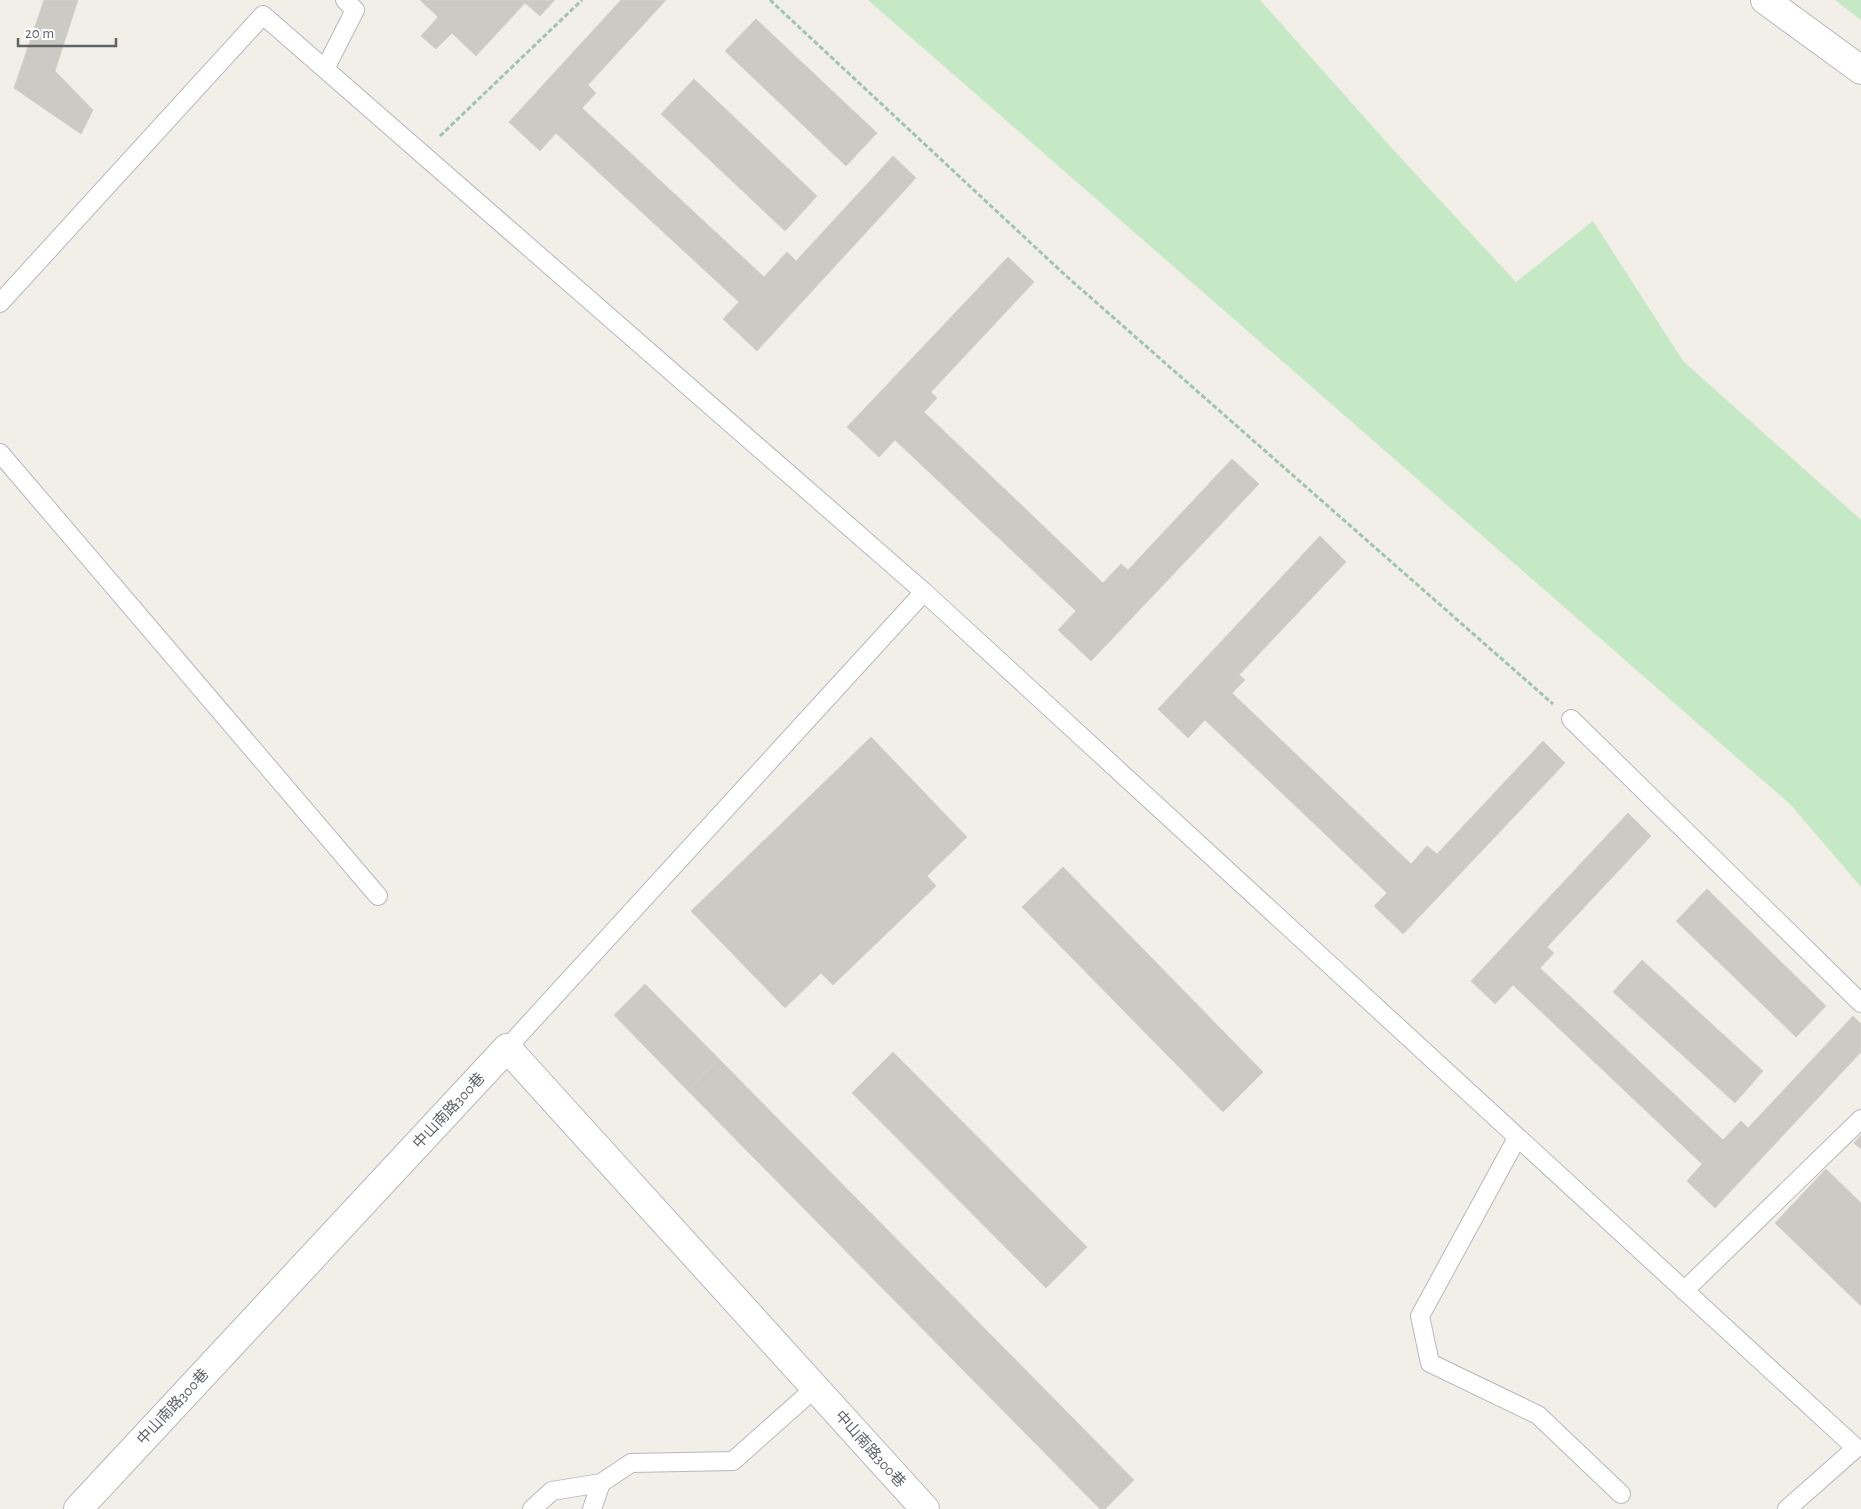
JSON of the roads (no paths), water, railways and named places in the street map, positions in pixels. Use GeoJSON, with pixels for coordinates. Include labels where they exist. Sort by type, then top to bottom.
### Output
{"type":"FeatureCollection","features":[{"type":"Feature","properties":{"kind":"street"},"geometry":{"type":"LineString","coordinates":[[1764,0],[1861,70]]}},
{"type":"Feature","properties":{"kind":"street","name":"中山南路300巷"},"geometry":{"type":"LineString","coordinates":[[78,1509],[507,1048],[924,1509]]}},
{"type":"Feature","properties":{"kind":"lane"},"geometry":{"type":"LineString","coordinates":[[325,69],[355,10],[345,0]]}},
{"type":"Feature","properties":{"kind":"lane"},"geometry":{"type":"LineString","coordinates":[[0,303],[263,15],[924,592],[1856,1448],[1787,1509]]}},
{"type":"Feature","properties":{"kind":"lane"},"geometry":{"type":"LineString","coordinates":[[0,453],[378,896]]}},
{"type":"Feature","properties":{"kind":"lane"},"geometry":{"type":"LineString","coordinates":[[507,1048],[924,592]]}},
{"type":"Feature","properties":{"kind":"lane"},"geometry":{"type":"LineString","coordinates":[[1570,719],[1861,1003]]}},
{"type":"Feature","properties":{"kind":"lane"},"geometry":{"type":"LineString","coordinates":[[1684,1291],[1861,1119]]}},
{"type":"Feature","properties":{"kind":"lane"},"geometry":{"type":"LineString","coordinates":[[1518,1138],[1420,1316],[1430,1363],[1538,1415],[1622,1494]]}},
{"type":"Feature","properties":{"kind":"lane"},"geometry":{"type":"LineString","coordinates":[[532,1509],[552,1490],[601,1483],[631,1463],[734,1461],[815,1388]]}},
{"type":"Feature","properties":{"kind":"lane"},"geometry":{"type":"LineString","coordinates":[[592,1509],[601,1483]]}}]}
